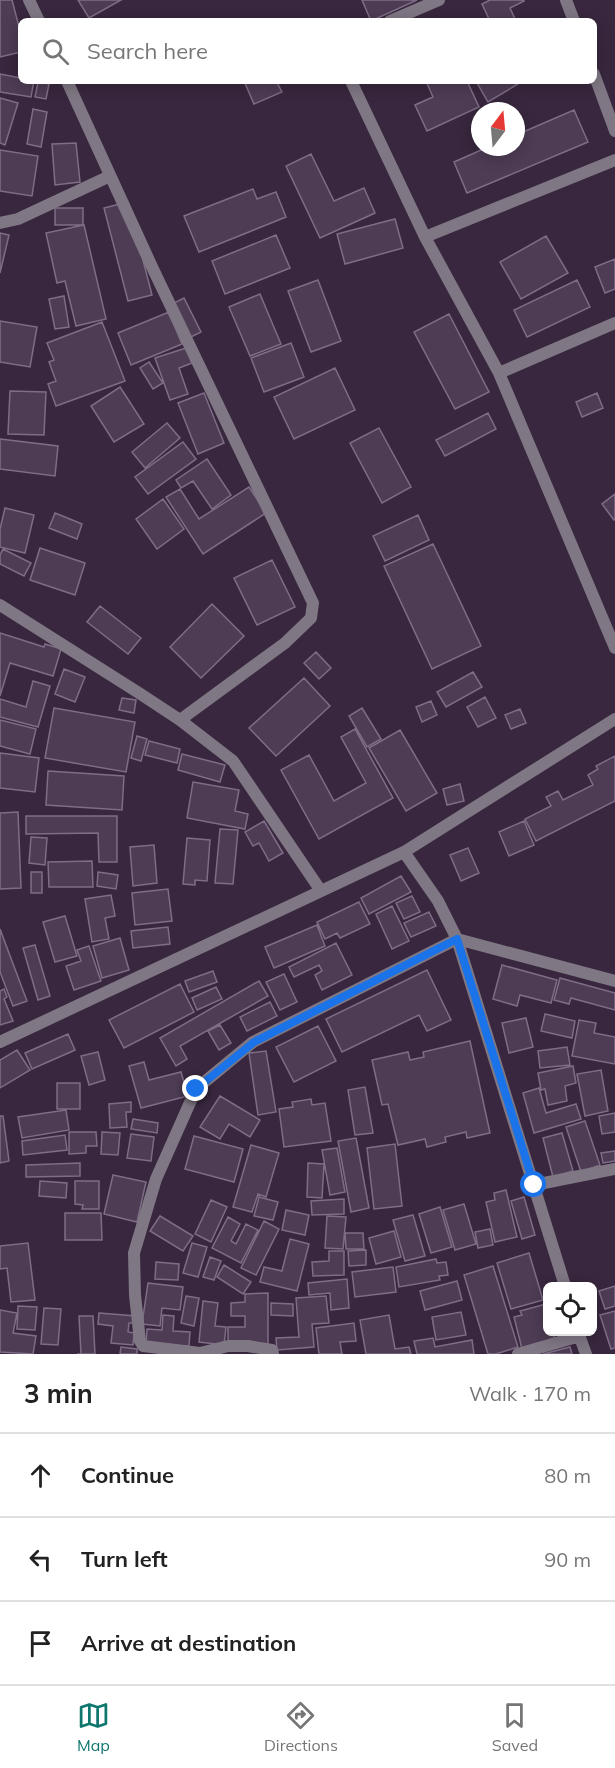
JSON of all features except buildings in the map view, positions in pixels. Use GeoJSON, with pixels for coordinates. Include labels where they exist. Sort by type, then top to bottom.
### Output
{"type":"FeatureCollection","features":[{"type":"Feature","properties":{"kind":"street"},"geometry":{"type":"LineString","coordinates":[[29,0],[38,18]]}},
{"type":"Feature","properties":{"kind":"street"},"geometry":{"type":"LineString","coordinates":[[397,18],[440,0]]}},
{"type":"Feature","properties":{"kind":"street"},"geometry":{"type":"LineString","coordinates":[[566,0],[573,18]]}},
{"type":"Feature","properties":{"kind":"street"},"geometry":{"type":"LineString","coordinates":[[597,82],[615,131]]}},
{"type":"Feature","properties":{"kind":"street"},"geometry":{"type":"LineString","coordinates":[[68,84],[313,603],[311,618],[285,643],[180,720]]}},
{"type":"Feature","properties":{"kind":"street"},"geometry":{"type":"LineString","coordinates":[[352,84],[425,237],[499,374],[615,648]]}},
{"type":"Feature","properties":{"kind":"street"},"geometry":{"type":"LineString","coordinates":[[425,237],[615,160]]}},
{"type":"Feature","properties":{"kind":"street"},"geometry":{"type":"LineString","coordinates":[[0,223],[18,219],[110,176]]}},
{"type":"Feature","properties":{"kind":"street"},"geometry":{"type":"LineString","coordinates":[[499,374],[615,323]]}},
{"type":"Feature","properties":{"kind":"street"},"geometry":{"type":"LineString","coordinates":[[0,605],[180,720],[233,761],[321,891]]}},
{"type":"Feature","properties":{"kind":"street"},"geometry":{"type":"LineString","coordinates":[[0,1042],[404,852],[615,719]]}},
{"type":"Feature","properties":{"kind":"street"},"geometry":{"type":"LineString","coordinates":[[404,852],[438,901],[457,939],[563,1282]]}},
{"type":"Feature","properties":{"kind":"street"},"geometry":{"type":"LineString","coordinates":[[273,1354],[272,1350],[248,1346],[228,1346],[200,1353],[143,1346],[140,1341],[135,1295],[134,1253],[156,1179],[196,1089],[254,1042],[457,939],[615,981]]}},
{"type":"Feature","properties":{"kind":"street"},"geometry":{"type":"LineString","coordinates":[[534,1185],[615,1169]]}},
{"type":"Feature","properties":{"kind":"street"},"geometry":{"type":"LineString","coordinates":[[518,1354],[573,1336]]}},
{"type":"Feature","properties":{"kind":"street"},"geometry":{"type":"LineString","coordinates":[[580,1336],[586,1354]]}},
{"type":"Feature","properties":{"kind":"route"},"geometry":{"type":"LineString","coordinates":[[196,1089],[254,1042],[457,939],[534,1185]]}}]}
